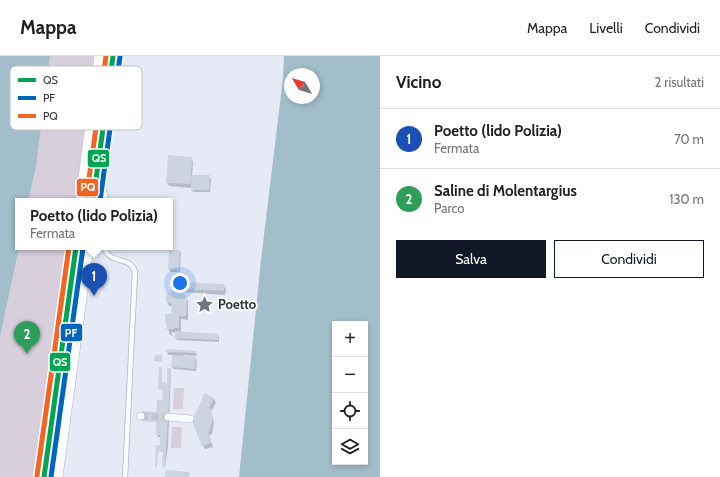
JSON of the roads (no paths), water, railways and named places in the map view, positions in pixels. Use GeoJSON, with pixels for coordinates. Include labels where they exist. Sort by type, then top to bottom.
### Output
{"type":"FeatureCollection","features":[{"type":"Feature","properties":{"kind":"main road"},"geometry":{"type":"LineString","coordinates":[[100,66],[101,56]]}},
{"type":"Feature","properties":{"kind":"main road"},"geometry":{"type":"LineString","coordinates":[[112,66],[113,56]]}},
{"type":"Feature","properties":{"kind":"main road"},"geometry":{"type":"LineString","coordinates":[[82,198],[91,130]]}},
{"type":"Feature","properties":{"kind":"main road"},"geometry":{"type":"LineString","coordinates":[[93,198],[103,130]]}},
{"type":"Feature","properties":{"kind":"main road"},"geometry":{"type":"LineString","coordinates":[[44,477],[76,250]]}},
{"type":"Feature","properties":{"kind":"main road"},"geometry":{"type":"LineString","coordinates":[[56,477],[87,250]]}},
{"type":"Feature","properties":{"kind":"street"},"geometry":{"type":"LineString","coordinates":[[168,417],[190,419]]}},
{"type":"Feature","properties":{"kind":"lane"},"geometry":{"type":"LineString","coordinates":[[97,176],[106,198]]}},
{"type":"Feature","properties":{"kind":"lane"},"geometry":{"type":"LineString","coordinates":[[106,250],[109,256],[114,259],[132,264],[135,272],[125,477]]}},
{"type":"Feature","properties":{"kind":"water"},"geometry":{"type":"Polygon","coordinates":[[[0,56],[50,56],[49,66],[10,66],[10,130],[41,130],[36,166],[29,198],[15,198],[15,250],[18,250],[0,337],[0,56]]]}},
{"type":"Feature","properties":{"kind":"water"},"geometry":{"type":"Polygon","coordinates":[[[284,56],[380,56],[380,477],[239,477],[261,260],[283,78],[284,56]]]}},
{"type":"Feature","properties":{"kind":"tunnel"},"geometry":{"type":"LineString","coordinates":[[141,416],[168,417]]}},
{"type":"Feature","properties":{"kind":"place","name":"Poetto (lido Polizia)"},"geometry":{"type":"Point","coordinates":[94,296]}},
{"type":"Feature","properties":{"kind":"place","name":"Poetto"},"geometry":{"type":"Point","coordinates":[205,304]}},
{"type":"Feature","properties":{"kind":"place","name":"Saline di Molentargius"},"geometry":{"type":"Point","coordinates":[27,354]}}]}
